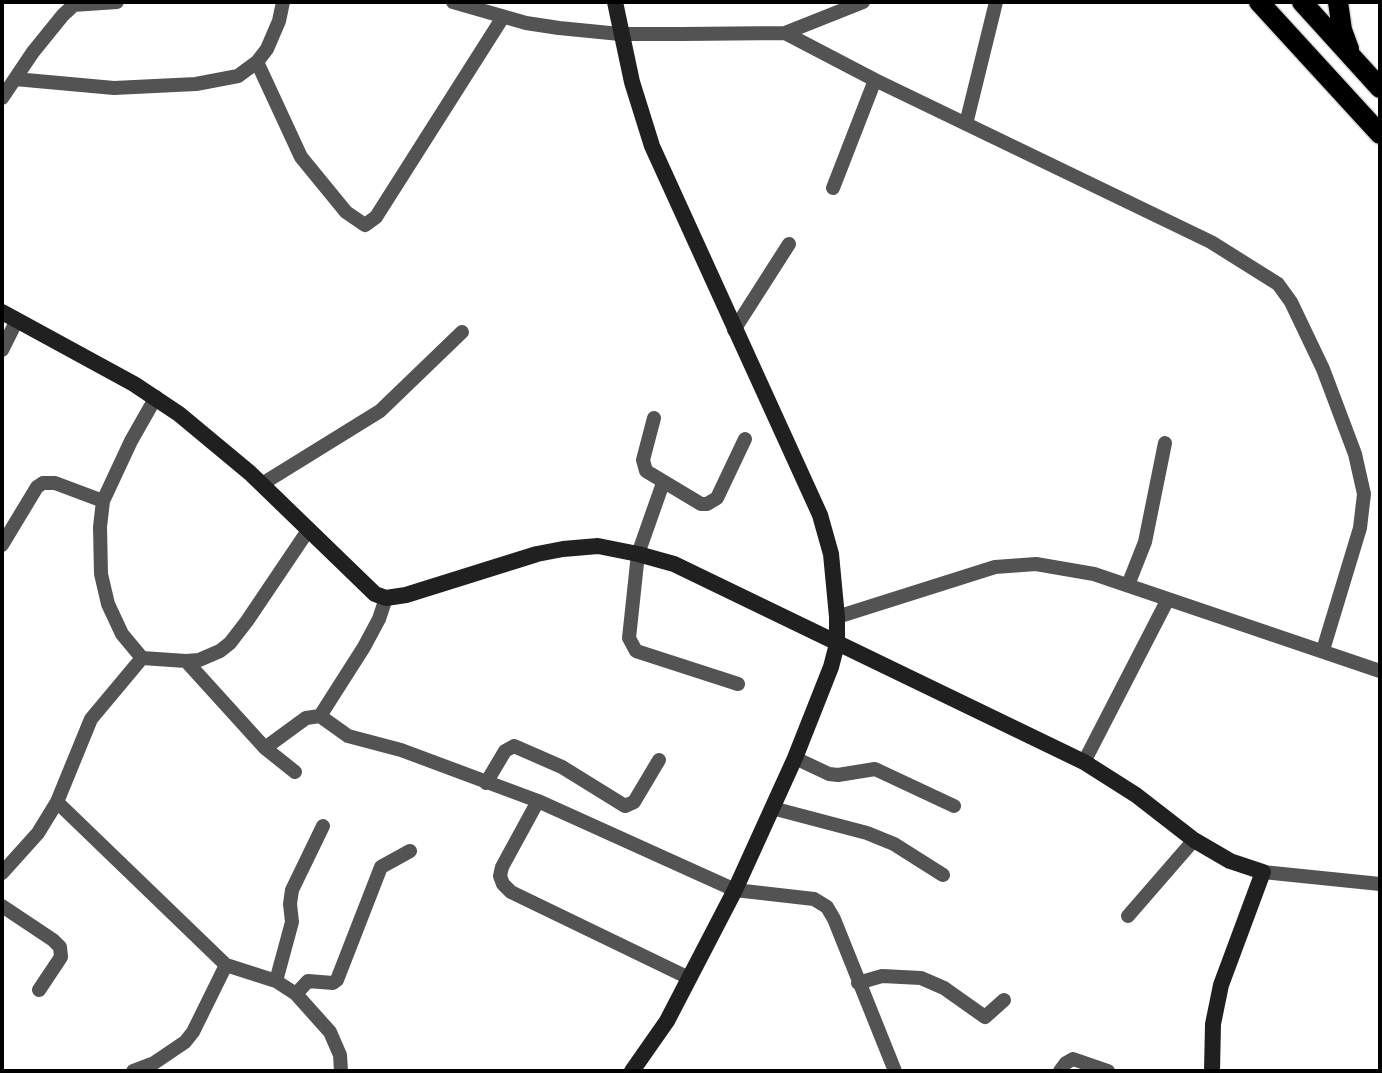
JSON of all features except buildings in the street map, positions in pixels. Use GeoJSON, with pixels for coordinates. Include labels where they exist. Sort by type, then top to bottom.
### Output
{"type":"FeatureCollection","features":[{"type":"Feature","properties":{"kind":"main road"},"geometry":{"type":"LineString","coordinates":[[1259,2],[1380,134]]}},
{"type":"Feature","properties":{"kind":"main road"},"geometry":{"type":"LineString","coordinates":[[1302,2],[1378,83]]}},
{"type":"Feature","properties":{"kind":"main road"},"geometry":{"type":"LineString","coordinates":[[1338,2],[1342,30],[1352,57]]}},
{"type":"Feature","properties":{"kind":"street"},"geometry":{"type":"LineString","coordinates":[[2,98],[67,6],[117,2]]}},
{"type":"Feature","properties":{"kind":"street"},"geometry":{"type":"LineString","coordinates":[[15,79],[114,88],[158,87],[238,76],[257,62],[274,36],[283,2]]}},
{"type":"Feature","properties":{"kind":"street"},"geometry":{"type":"LineString","coordinates":[[453,2],[503,17],[559,28],[620,34],[785,33],[875,80],[1211,242],[1278,284],[1291,302],[1342,416],[1364,494],[1360,528],[1323,650]]}},
{"type":"Feature","properties":{"kind":"street"},"geometry":{"type":"LineString","coordinates":[[615,2],[632,82],[652,146],[820,515],[831,554],[837,617],[837,644],[822,695],[795,758],[735,890],[653,1044],[632,1071]]}},
{"type":"Feature","properties":{"kind":"street"},"geometry":{"type":"LineString","coordinates":[[785,33],[828,8],[863,2]]}},
{"type":"Feature","properties":{"kind":"street"},"geometry":{"type":"LineString","coordinates":[[966,124],[996,2]]}},
{"type":"Feature","properties":{"kind":"street"},"geometry":{"type":"LineString","coordinates":[[257,62],[301,157],[346,212],[365,225],[376,217],[503,17]]}},
{"type":"Feature","properties":{"kind":"street"},"geometry":{"type":"LineString","coordinates":[[833,188],[875,80]]}},
{"type":"Feature","properties":{"kind":"street"},"geometry":{"type":"LineString","coordinates":[[734,330],[789,244]]}},
{"type":"Feature","properties":{"kind":"street"},"geometry":{"type":"LineString","coordinates":[[2,312],[156,397],[262,484],[368,587],[386,598],[406,595],[537,554],[563,549],[598,546],[674,564],[1084,762],[1136,795],[1194,840],[1230,861],[1263,872],[1380,884]]}},
{"type":"Feature","properties":{"kind":"street"},"geometry":{"type":"LineString","coordinates":[[2,350],[17,320]]}},
{"type":"Feature","properties":{"kind":"street"},"geometry":{"type":"LineString","coordinates":[[262,484],[380,411],[462,332]]}},
{"type":"Feature","properties":{"kind":"street"},"geometry":{"type":"LineString","coordinates":[[156,397],[103,501],[100,553],[108,604],[122,634],[142,658],[186,661],[209,657],[230,643],[309,529]]}},
{"type":"Feature","properties":{"kind":"street"},"geometry":{"type":"LineString","coordinates":[[654,418],[643,465],[650,476],[701,504],[717,498],[745,439]]}},
{"type":"Feature","properties":{"kind":"street"},"geometry":{"type":"LineString","coordinates":[[1128,585],[1145,542],[1165,443]]}},
{"type":"Feature","properties":{"kind":"street"},"geometry":{"type":"LineString","coordinates":[[2,545],[37,487],[43,483],[55,483],[103,501]]}},
{"type":"Feature","properties":{"kind":"street"},"geometry":{"type":"LineString","coordinates":[[663,483],[638,554],[629,638],[636,651],[738,684]]}},
{"type":"Feature","properties":{"kind":"street"},"geometry":{"type":"LineString","coordinates":[[837,617],[995,567],[1036,564],[1094,574],[1380,671]]}},
{"type":"Feature","properties":{"kind":"street"},"geometry":{"type":"LineString","coordinates":[[320,716],[371,634],[386,598]]}},
{"type":"Feature","properties":{"kind":"street"},"geometry":{"type":"LineString","coordinates":[[1084,762],[1168,599]]}},
{"type":"Feature","properties":{"kind":"street"},"geometry":{"type":"LineString","coordinates":[[2,873],[38,833],[57,802],[91,719],[142,658]]}},
{"type":"Feature","properties":{"kind":"street"},"geometry":{"type":"LineString","coordinates":[[186,661],[265,748],[295,772]]}},
{"type":"Feature","properties":{"kind":"street"},"geometry":{"type":"LineString","coordinates":[[265,748],[306,718],[320,716],[348,736],[401,750],[538,801],[735,890],[814,899],[827,907],[834,919],[895,1071]]}},
{"type":"Feature","properties":{"kind":"street"},"geometry":{"type":"LineString","coordinates":[[486,783],[505,751],[514,746],[562,767],[625,806],[634,802],[659,760]]}},
{"type":"Feature","properties":{"kind":"street"},"geometry":{"type":"LineString","coordinates":[[795,758],[829,774],[875,769],[954,806]]}},
{"type":"Feature","properties":{"kind":"street"},"geometry":{"type":"LineString","coordinates":[[538,801],[502,867],[500,876],[503,884],[525,899],[689,978]]}},
{"type":"Feature","properties":{"kind":"street"},"geometry":{"type":"LineString","coordinates":[[57,802],[226,965],[276,981],[296,994],[330,1032],[340,1055],[341,1071]]}},
{"type":"Feature","properties":{"kind":"street"},"geometry":{"type":"LineString","coordinates":[[772,808],[867,833],[894,844],[943,875]]}},
{"type":"Feature","properties":{"kind":"street"},"geometry":{"type":"LineString","coordinates":[[276,981],[292,922],[292,890],[323,826]]}},
{"type":"Feature","properties":{"kind":"street"},"geometry":{"type":"LineString","coordinates":[[1128,916],[1194,840]]}},
{"type":"Feature","properties":{"kind":"street"},"geometry":{"type":"LineString","coordinates":[[296,994],[308,981],[333,983],[337,980],[381,867],[410,851]]}},
{"type":"Feature","properties":{"kind":"street"},"geometry":{"type":"LineString","coordinates":[[1212,1071],[1213,1024],[1221,985],[1263,872]]}},
{"type":"Feature","properties":{"kind":"street"},"geometry":{"type":"LineString","coordinates":[[2,906],[60,947],[61,957],[39,990]]}},
{"type":"Feature","properties":{"kind":"street"},"geometry":{"type":"LineString","coordinates":[[133,1071],[165,1064],[185,1042],[226,965]]}},
{"type":"Feature","properties":{"kind":"street"},"geometry":{"type":"LineString","coordinates":[[858,983],[882,976],[921,978],[944,988],[985,1017],[1004,1000]]}},
{"type":"Feature","properties":{"kind":"street"},"geometry":{"type":"LineString","coordinates":[[1060,1071],[1073,1059],[1108,1071]]}}]}
